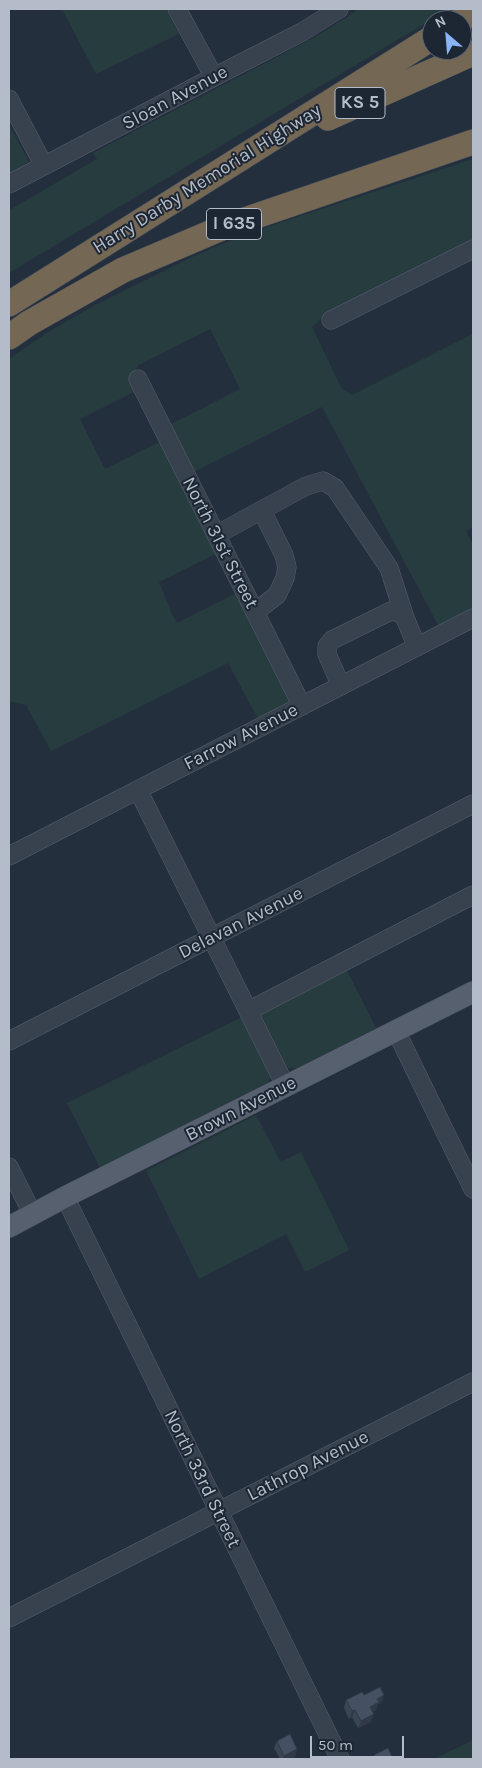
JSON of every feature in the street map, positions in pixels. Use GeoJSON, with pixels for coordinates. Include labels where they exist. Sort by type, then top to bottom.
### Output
{"type":"FeatureCollection","features":[{"type":"Feature","properties":{"kind":"highway","name":"Harry Darby Memorial Highway"},"geometry":{"type":"LineString","coordinates":[[9,304],[422,44]]}},
{"type":"Feature","properties":{"kind":"highway","name":"KS 5"},"geometry":{"type":"LineString","coordinates":[[247,153],[473,53]]}},
{"type":"Feature","properties":{"kind":"highway","name":"Harry Darby Memorial Highway"},"geometry":{"type":"LineString","coordinates":[[9,337],[29,323],[123,270],[224,227],[473,142]]}},
{"type":"Feature","properties":{"kind":"main road","name":"Brown Avenue"},"geometry":{"type":"LineString","coordinates":[[9,1227],[473,992]]}},
{"type":"Feature","properties":{"kind":"street"},"geometry":{"type":"LineString","coordinates":[[177,9],[214,77]]}},
{"type":"Feature","properties":{"kind":"street","name":"Sloan Avenue"},"geometry":{"type":"LineString","coordinates":[[9,184],[302,32],[339,9]]}},
{"type":"Feature","properties":{"kind":"street"},"geometry":{"type":"LineString","coordinates":[[11,103],[44,166]]}},
{"type":"Feature","properties":{"kind":"street"},"geometry":{"type":"LineString","coordinates":[[331,320],[473,249]]}},
{"type":"Feature","properties":{"kind":"street","name":"North 31st Street"},"geometry":{"type":"LineString","coordinates":[[138,379],[302,706]]}},
{"type":"Feature","properties":{"kind":"street"},"geometry":{"type":"LineString","coordinates":[[216,535],[306,486],[323,481],[335,488],[389,568],[417,647]]}},
{"type":"Feature","properties":{"kind":"street"},"geometry":{"type":"LineString","coordinates":[[255,612],[277,594],[285,578],[287,567],[284,555],[262,510]]}},
{"type":"Feature","properties":{"kind":"street"},"geometry":{"type":"LineString","coordinates":[[341,686],[327,654],[328,646],[332,640],[391,611],[400,613],[406,618]]}},
{"type":"Feature","properties":{"kind":"street","name":"Farrow Avenue"},"geometry":{"type":"LineString","coordinates":[[9,856],[473,618]]}},
{"type":"Feature","properties":{"kind":"street"},"geometry":{"type":"LineString","coordinates":[[138,790],[286,1087]]}},
{"type":"Feature","properties":{"kind":"street","name":"Delavan Avenue"},"geometry":{"type":"LineString","coordinates":[[9,1041],[473,804]]}},
{"type":"Feature","properties":{"kind":"street"},"geometry":{"type":"LineString","coordinates":[[248,1011],[473,895]]}},
{"type":"Feature","properties":{"kind":"street"},"geometry":{"type":"LineString","coordinates":[[396,1031],[473,1189]]}},
{"type":"Feature","properties":{"kind":"street"},"geometry":{"type":"LineString","coordinates":[[9,1168],[33,1215]]}},
{"type":"Feature","properties":{"kind":"street","name":"North 33rd Street"},"geometry":{"type":"LineString","coordinates":[[65,1197],[340,1759]]}},
{"type":"Feature","properties":{"kind":"street","name":"Lathrop Avenue"},"geometry":{"type":"LineString","coordinates":[[9,1618],[473,1382]]}},
{"type":"Feature","properties":{"kind":"green space"},"geometry":{"type":"Polygon","coordinates":[[[62,9],[166,9],[179,34],[96,74],[62,9]]]}},
{"type":"Feature","properties":{"kind":"green space"},"geometry":{"type":"Polygon","coordinates":[[[359,9],[449,9],[422,10],[422,25],[9,273],[9,210],[97,159],[93,153],[317,36],[359,9]]]}},
{"type":"Feature","properties":{"kind":"green space"},"geometry":{"type":"Polygon","coordinates":[[[9,125],[30,164],[9,175],[9,125]]]}},
{"type":"Feature","properties":{"kind":"green space"},"geometry":{"type":"Polygon","coordinates":[[[473,159],[473,242],[330,311],[312,327],[342,389],[352,395],[473,334],[473,527],[466,531],[473,545],[473,610],[439,627],[322,407],[192,473],[169,425],[240,389],[210,329],[139,365],[131,375],[136,391],[80,419],[105,469],[161,441],[217,553],[159,582],[172,614],[177,623],[239,592],[290,699],[287,705],[258,719],[228,663],[51,751],[26,705],[9,701],[9,359],[45,334],[93,306],[194,256],[249,233],[473,159]]]}},
{"type":"Feature","properties":{"kind":"green space"},"geometry":{"type":"Polygon","coordinates":[[[344,965],[376,1028],[300,1067],[288,1068],[284,1064],[257,1010],[344,965]]]}},
{"type":"Feature","properties":{"kind":"green space"},"geometry":{"type":"Polygon","coordinates":[[[242,1017],[271,1074],[271,1078],[267,1083],[100,1168],[67,1103],[242,1017]]]}},
{"type":"Feature","properties":{"kind":"green space"},"geometry":{"type":"Polygon","coordinates":[[[256,1115],[281,1162],[301,1152],[349,1250],[305,1272],[286,1234],[199,1279],[146,1171],[256,1115]]]}},
{"type":"Feature","properties":{"kind":"green space"},"geometry":{"type":"Polygon","coordinates":[[[473,1740],[473,1759],[434,1759],[473,1740]]]}},
{"type":"Feature","properties":{"kind":"building"},"geometry":{"type":"Polygon","coordinates":[[[380,1687],[384,1695],[377,1699],[379,1702],[370,1707],[374,1714],[361,1721],[355,1710],[352,1711],[346,1700],[362,1692],[364,1695],[380,1687]]]}},
{"type":"Feature","properties":{"kind":"building"},"geometry":{"type":"Polygon","coordinates":[[[290,1734],[297,1749],[284,1756],[277,1741],[290,1734]]]}},
{"type":"Feature","properties":{"kind":"building"},"geometry":{"type":"Polygon","coordinates":[[[388,1748],[393,1759],[375,1759],[374,1755],[388,1748]]]}}]}
